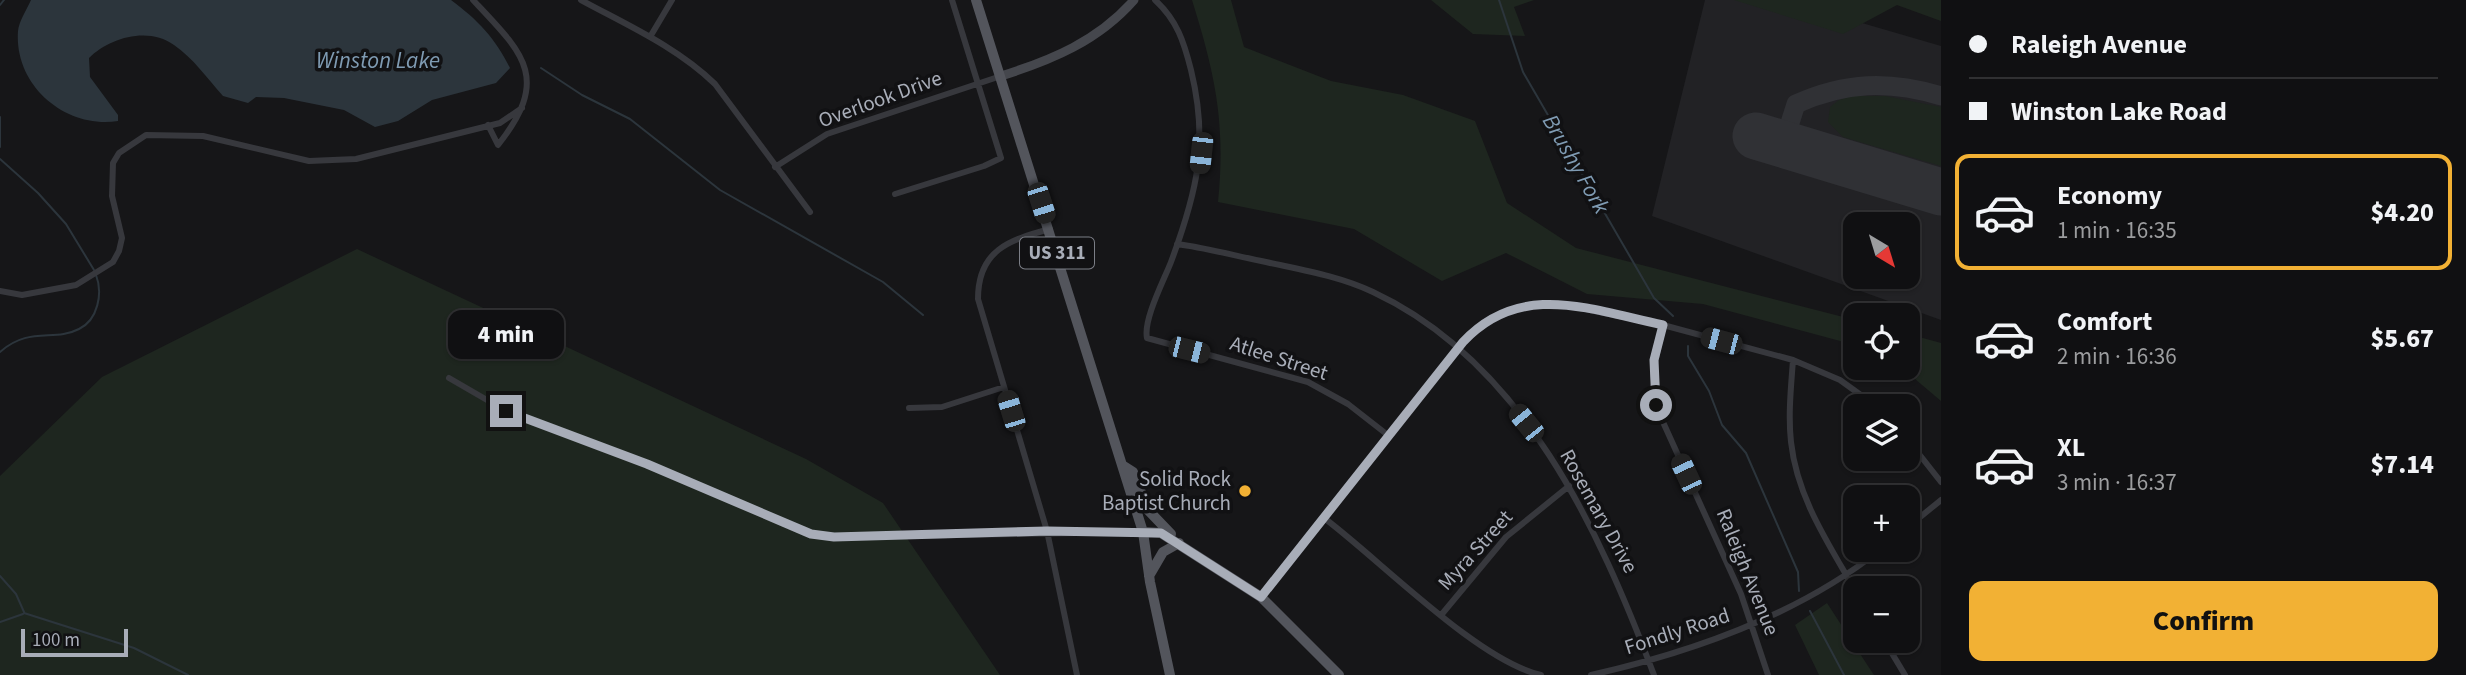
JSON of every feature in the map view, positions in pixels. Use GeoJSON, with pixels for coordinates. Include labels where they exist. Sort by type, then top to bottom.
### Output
{"type":"FeatureCollection","features":[{"type":"Feature","properties":{"kind":"main road","name":"US 311"},"geometry":{"type":"LineString","coordinates":[[976,0],[1143,532],[1149,576],[1170,675]]}},
{"type":"Feature","properties":{"kind":"main road"},"geometry":{"type":"LineString","coordinates":[[1122,465],[1133,472],[1148,510],[1179,543]]}},
{"type":"Feature","properties":{"kind":"main road"},"geometry":{"type":"LineString","coordinates":[[1143,532],[1161,533],[1261,597],[1339,675]]}},
{"type":"Feature","properties":{"kind":"main road"},"geometry":{"type":"LineString","coordinates":[[1149,576],[1163,552],[1179,543]]}},
{"type":"Feature","properties":{"kind":"street"},"geometry":{"type":"LineString","coordinates":[[473,0],[521,55],[527,77],[517,121],[498,145],[488,125]]}},
{"type":"Feature","properties":{"kind":"street"},"geometry":{"type":"LineString","coordinates":[[581,0],[697,66],[715,84],[810,212]]}},
{"type":"Feature","properties":{"kind":"street"},"geometry":{"type":"LineString","coordinates":[[650,37],[672,0]]}},
{"type":"Feature","properties":{"kind":"street"},"geometry":{"type":"LineString","coordinates":[[895,194],[984,166],[1001,158],[953,0]]}},
{"type":"Feature","properties":{"kind":"street"},"geometry":{"type":"LineString","coordinates":[[1001,76],[1071,50],[1105,28],[1134,0]]}},
{"type":"Feature","properties":{"kind":"street"},"geometry":{"type":"LineString","coordinates":[[1155,0],[1171,18],[1183,41],[1200,117],[1199,169],[1177,244]]}},
{"type":"Feature","properties":{"kind":"street","name":"Overlook Drive"},"geometry":{"type":"LineString","coordinates":[[775,167],[827,134],[1001,76]]}},
{"type":"Feature","properties":{"kind":"street"},"geometry":{"type":"LineString","coordinates":[[0,291],[22,295],[76,285],[113,262],[120,251],[122,238],[112,196],[113,163],[119,153],[146,135],[203,136],[309,161],[356,159],[500,122],[522,108]]}},
{"type":"Feature","properties":{"kind":"street"},"geometry":{"type":"LineString","coordinates":[[1050,229],[1008,240],[985,267],[978,284],[978,299],[1047,531],[1077,675]]}},
{"type":"Feature","properties":{"kind":"street","name":"Atlee Street"},"geometry":{"type":"LineString","coordinates":[[1177,244],[1151,314],[1147,338],[1300,379],[1348,404],[1389,436]]}},
{"type":"Feature","properties":{"kind":"street","name":"Rosemary Drive"},"geometry":{"type":"LineString","coordinates":[[1177,244],[1352,283],[1415,314],[1459,347],[1536,436],[1569,486],[1617,578],[1654,675]]}},
{"type":"Feature","properties":{"kind":"street"},"geometry":{"type":"LineString","coordinates":[[1261,597],[1459,347],[1488,321],[1531,304],[1560,304],[1663,325],[1793,360],[1840,380],[1859,394]]}},
{"type":"Feature","properties":{"kind":"street","name":"Raleigh Avenue"},"geometry":{"type":"LineString","coordinates":[[1663,325],[1653,373],[1658,411],[1753,624],[1768,675]]}},
{"type":"Feature","properties":{"kind":"street"},"geometry":{"type":"LineString","coordinates":[[1793,360],[1790,428],[1795,463],[1809,506],[1847,576]]}},
{"type":"Feature","properties":{"kind":"street"},"geometry":{"type":"LineString","coordinates":[[449,378],[506,411],[647,464],[811,534],[834,537],[1047,531],[1143,532]]}},
{"type":"Feature","properties":{"kind":"street"},"geometry":{"type":"LineString","coordinates":[[909,408],[942,407],[1004,387]]}},
{"type":"Feature","properties":{"kind":"street"},"geometry":{"type":"LineString","coordinates":[[1920,455],[1941,482]]}},
{"type":"Feature","properties":{"kind":"street","name":"Myra Street"},"geometry":{"type":"LineString","coordinates":[[1442,614],[1506,537],[1569,486]]}},
{"type":"Feature","properties":{"kind":"street"},"geometry":{"type":"LineString","coordinates":[[1920,517],[1941,500]]}},
{"type":"Feature","properties":{"kind":"street"},"geometry":{"type":"LineString","coordinates":[[1324,518],[1442,614],[1508,662],[1541,675]]}},
{"type":"Feature","properties":{"kind":"street","name":"Fondly Road"},"geometry":{"type":"LineString","coordinates":[[1847,576],[1865,562]]}},
{"type":"Feature","properties":{"kind":"street","name":"Fondly Road"},"geometry":{"type":"LineString","coordinates":[[1591,675],[1753,624],[1843,578]]}},
{"type":"Feature","properties":{"kind":"street"},"geometry":{"type":"LineString","coordinates":[[1892,653],[1905,675]]}},
{"type":"Feature","properties":{"kind":"shaded area"},"geometry":{"type":"Polygon","coordinates":[[[1192,0],[1231,0],[1244,47],[1331,81],[1403,95],[1475,121],[1507,203],[1576,248],[1843,317],[1843,342],[1703,304],[1587,294],[1506,253],[1442,281],[1354,229],[1218,202],[1221,148],[1217,99],[1192,0]]]}},
{"type":"Feature","properties":{"kind":"shaded area"},"geometry":{"type":"Polygon","coordinates":[[[1431,0],[1534,0],[1514,7],[1525,36],[1473,34],[1431,0]]]}},
{"type":"Feature","properties":{"kind":"shaded area"},"geometry":{"type":"Polygon","coordinates":[[[1705,0],[1783,0],[1941,46],[1941,320],[1920,312],[1920,303],[1894,303],[1855,289],[1920,289],[1920,212],[1843,212],[1843,285],[1652,216],[1705,0]]]}},
{"type":"Feature","properties":{"kind":"shaded area"},"geometry":{"type":"Polygon","coordinates":[[[1734,0],[1941,0],[1941,21],[1897,5],[1843,34],[1734,0]]]}},
{"type":"Feature","properties":{"kind":"shaded area"},"geometry":{"type":"Polygon","coordinates":[[[1852,96],[1885,96],[1941,107],[1941,166],[1843,137],[1828,122],[1830,107],[1839,100],[1852,96]]]}},
{"type":"Feature","properties":{"kind":"shaded area"},"geometry":{"type":"Polygon","coordinates":[[[357,249],[806,459],[883,503],[1000,675],[0,675],[0,476],[102,377],[357,249]]]}},
{"type":"Feature","properties":{"kind":"shaded area"},"geometry":{"type":"Polygon","coordinates":[[[1920,337],[1941,343],[1941,401],[1916,380],[1920,380],[1920,337]]]}},
{"type":"Feature","properties":{"kind":"shaded area"},"geometry":{"type":"Polygon","coordinates":[[[1827,603],[1843,628],[1843,653],[1860,653],[1874,675],[1819,675],[1795,625],[1827,603]]]}},
{"type":"Feature","properties":{"kind":"water","name":"Winston Lake"},"geometry":{"type":"Polygon","coordinates":[[[31,0],[451,0],[485,30],[510,68],[496,83],[432,100],[398,121],[375,127],[344,110],[284,98],[256,97],[248,103],[223,96],[181,50],[164,39],[141,35],[118,40],[89,58],[90,77],[118,115],[118,121],[99,122],[62,111],[34,86],[19,51],[18,31],[31,0]]]}},
{"type":"Feature","properties":{"kind":"waterway"},"geometry":{"type":"LineString","coordinates":[[0,5],[4,0]]}},
{"type":"Feature","properties":{"kind":"waterway","name":"Brushy Fork"},"geometry":{"type":"LineString","coordinates":[[1499,0],[1523,72],[1654,298],[1673,316]]}},
{"type":"Feature","properties":{"kind":"waterway"},"geometry":{"type":"LineString","coordinates":[[541,68],[582,95],[630,119],[720,190],[883,282],[923,315]]}},
{"type":"Feature","properties":{"kind":"waterway"},"geometry":{"type":"LineString","coordinates":[[0,117],[0,147]]}},
{"type":"Feature","properties":{"kind":"waterway"},"geometry":{"type":"LineString","coordinates":[[0,159],[38,193],[66,224],[94,270]]}},
{"type":"Feature","properties":{"kind":"waterway"},"geometry":{"type":"LineString","coordinates":[[0,352],[21,339],[70,333],[85,325],[95,313],[99,298],[96,275]]}},
{"type":"Feature","properties":{"kind":"waterway","name":"Brushy Fork"},"geometry":{"type":"LineString","coordinates":[[1688,346],[1688,356],[1709,391],[1722,425],[1746,453],[1798,572],[1799,591]]}},
{"type":"Feature","properties":{"kind":"waterway"},"geometry":{"type":"LineString","coordinates":[[0,576],[16,594],[24,612]]}},
{"type":"Feature","properties":{"kind":"waterway","name":"Brushy Fork"},"geometry":{"type":"LineString","coordinates":[[1810,611],[1844,675]]}},
{"type":"Feature","properties":{"kind":"waterway"},"geometry":{"type":"LineString","coordinates":[[24,613],[134,648],[188,675]]}},
{"type":"Feature","properties":{"kind":"waterway"},"geometry":{"type":"LineString","coordinates":[[0,622],[23,614]]}},
{"type":"Feature","properties":{"kind":"taxiway"},"geometry":{"type":"LineString","coordinates":[[1783,145],[1796,104],[1832,91],[1885,86],[1903,87],[1941,96]]}},
{"type":"Feature","properties":{"kind":"runway"},"geometry":{"type":"LineString","coordinates":[[1756,136],[1941,192]]}},
{"type":"Feature","properties":{"kind":"place","name":"Solid Rock Baptist Church"},"geometry":{"type":"Point","coordinates":[1245,491]}},
{"type":"Feature","properties":{"kind":"route"},"geometry":{"type":"LineString","coordinates":[[506,411],[647,464],[811,534],[834,537],[1047,531],[1161,533],[1190,549],[1261,597],[1463,342],[1497,315],[1522,306],[1547,303],[1663,325],[1654,360],[1656,405]]}}]}
